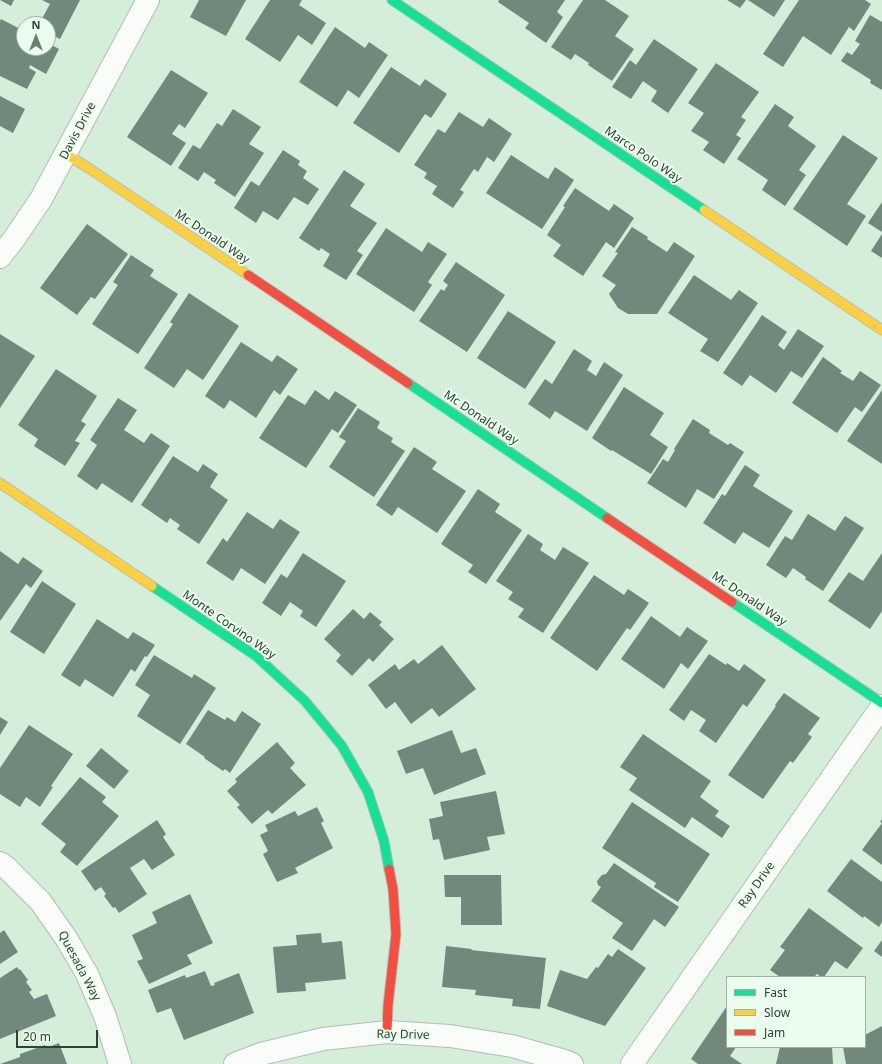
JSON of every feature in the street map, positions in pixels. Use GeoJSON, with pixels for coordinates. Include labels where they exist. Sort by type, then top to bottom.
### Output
{"type":"FeatureCollection","features":[{"type":"Feature","properties":{"kind":"street","name":"Davis Drive"},"geometry":{"type":"LineString","coordinates":[[0,258],[41,199],[148,0]]}},
{"type":"Feature","properties":{"kind":"street","name":"Marco Polo Way"},"geometry":{"type":"LineString","coordinates":[[392,0],[882,330]]}},
{"type":"Feature","properties":{"kind":"street","name":"Mc Donald Way"},"geometry":{"type":"LineString","coordinates":[[66,154],[110,182],[882,705]]}},
{"type":"Feature","properties":{"kind":"street","name":"Monte Corvino Way"},"geometry":{"type":"LineString","coordinates":[[0,483],[256,656],[305,700],[342,746],[368,792],[384,841],[393,889],[396,934],[388,1005],[387,1032]]}},
{"type":"Feature","properties":{"kind":"street","name":"Ray Drive"},"geometry":{"type":"LineString","coordinates":[[632,1064],[882,705]]}},
{"type":"Feature","properties":{"kind":"street","name":"Quesada Way"},"geometry":{"type":"LineString","coordinates":[[0,863],[7,868],[40,902],[66,938],[87,974],[105,1016],[120,1064]]}},
{"type":"Feature","properties":{"kind":"street","name":"Ray Drive"},"geometry":{"type":"LineString","coordinates":[[235,1064],[261,1054],[322,1039],[387,1032],[450,1036],[512,1046],[572,1064]]}},
{"type":"Feature","properties":{"kind":"building"},"geometry":{"type":"Polygon","coordinates":[[[0,0],[14,0],[11,6],[0,0]]]}},
{"type":"Feature","properties":{"kind":"building"},"geometry":{"type":"Polygon","coordinates":[[[42,0],[80,0],[60,39],[56,37],[56,16],[43,16],[50,4],[42,0]]]}},
{"type":"Feature","properties":{"kind":"building"},"geometry":{"type":"Polygon","coordinates":[[[199,0],[246,0],[226,36],[190,17],[199,0]]]}},
{"type":"Feature","properties":{"kind":"building"},"geometry":{"type":"Polygon","coordinates":[[[270,0],[302,0],[299,5],[326,23],[312,45],[298,35],[280,62],[245,39],[270,0]]]}},
{"type":"Feature","properties":{"kind":"building"},"geometry":{"type":"Polygon","coordinates":[[[499,0],[565,0],[557,12],[563,17],[546,43],[525,28],[529,23],[498,2],[499,0]]]}},
{"type":"Feature","properties":{"kind":"building"},"geometry":{"type":"Polygon","coordinates":[[[583,0],[605,0],[629,16],[615,36],[634,49],[612,81],[588,65],[589,63],[575,54],[571,60],[551,47],[583,0]]]}},
{"type":"Feature","properties":{"kind":"building"},"geometry":{"type":"Polygon","coordinates":[[[727,0],[746,0],[740,8],[727,0]]]}},
{"type":"Feature","properties":{"kind":"building"},"geometry":{"type":"Polygon","coordinates":[[[748,0],[785,0],[774,17],[748,0]]]}},
{"type":"Feature","properties":{"kind":"building"},"geometry":{"type":"Polygon","coordinates":[[[799,0],[865,0],[871,4],[854,31],[849,27],[831,55],[803,36],[783,67],[763,54],[799,0]]]}},
{"type":"Feature","properties":{"kind":"building"},"geometry":{"type":"Polygon","coordinates":[[[870,15],[882,22],[882,90],[870,83],[871,80],[841,61],[847,52],[852,55],[860,44],[855,41],[870,15]]]}},
{"type":"Feature","properties":{"kind":"building"},"geometry":{"type":"Polygon","coordinates":[[[1,19],[16,27],[16,56],[55,56],[46,74],[30,65],[29,68],[36,72],[27,89],[0,76],[1,19]]]}},
{"type":"Feature","properties":{"kind":"building"},"geometry":{"type":"Polygon","coordinates":[[[335,27],[365,48],[369,42],[388,55],[359,98],[348,90],[337,107],[299,82],[335,27]]]}},
{"type":"Feature","properties":{"kind":"building"},"geometry":{"type":"Polygon","coordinates":[[[654,39],[698,69],[668,113],[651,101],[657,91],[643,81],[631,99],[612,87],[630,60],[636,65],[654,39]]]}},
{"type":"Feature","properties":{"kind":"building"},"geometry":{"type":"Polygon","coordinates":[[[56,47],[59,49],[56,55],[56,47]]]}},
{"type":"Feature","properties":{"kind":"building"},"geometry":{"type":"Polygon","coordinates":[[[716,63],[759,92],[741,117],[746,120],[736,135],[741,138],[724,164],[703,150],[709,142],[691,131],[704,113],[688,103],[716,63]]]}},
{"type":"Feature","properties":{"kind":"building"},"geometry":{"type":"Polygon","coordinates":[[[391,67],[420,86],[425,79],[447,94],[431,118],[425,114],[399,153],[353,123],[391,67]]]}},
{"type":"Feature","properties":{"kind":"building"},"geometry":{"type":"Polygon","coordinates":[[[171,70],[208,93],[185,128],[179,124],[172,134],[186,143],[171,166],[127,137],[171,70]]]}},
{"type":"Feature","properties":{"kind":"building"},"geometry":{"type":"Polygon","coordinates":[[[0,96],[25,109],[13,133],[0,126],[0,96]]]}},
{"type":"Feature","properties":{"kind":"building"},"geometry":{"type":"Polygon","coordinates":[[[775,104],[794,117],[788,126],[816,146],[799,170],[806,175],[785,206],[762,190],[768,180],[737,159],[775,104]]]}},
{"type":"Feature","properties":{"kind":"building"},"geometry":{"type":"Polygon","coordinates":[[[233,109],[261,127],[249,144],[264,153],[235,197],[214,183],[216,180],[204,172],[198,181],[178,168],[193,145],[200,149],[217,123],[222,126],[233,109]]]}},
{"type":"Feature","properties":{"kind":"building"},"geometry":{"type":"Polygon","coordinates":[[[459,112],[483,127],[489,118],[512,134],[494,162],[487,157],[478,172],[474,169],[460,190],[464,192],[453,208],[432,194],[437,186],[424,178],[427,173],[414,165],[438,129],[445,133],[459,112]]]}},
{"type":"Feature","properties":{"kind":"building"},"geometry":{"type":"Polygon","coordinates":[[[843,135],[878,158],[847,204],[866,216],[847,246],[793,209],[843,135]]]}},
{"type":"Feature","properties":{"kind":"building"},"geometry":{"type":"Polygon","coordinates":[[[283,150],[300,161],[298,165],[307,171],[303,178],[319,189],[308,205],[294,197],[278,220],[263,211],[256,223],[234,208],[251,181],[259,186],[283,150]]]}},
{"type":"Feature","properties":{"kind":"building"},"geometry":{"type":"Polygon","coordinates":[[[511,155],[548,179],[555,167],[574,180],[542,229],[486,193],[511,155]]]}},
{"type":"Feature","properties":{"kind":"building"},"geometry":{"type":"Polygon","coordinates":[[[344,170],[365,184],[350,206],[377,223],[357,251],[363,255],[346,280],[323,266],[330,254],[321,248],[319,251],[299,238],[344,170]]]}},
{"type":"Feature","properties":{"kind":"building"},"geometry":{"type":"Polygon","coordinates":[[[575,188],[609,211],[614,204],[634,218],[614,248],[606,242],[583,276],[553,256],[561,245],[547,235],[575,188]]]}},
{"type":"Feature","properties":{"kind":"building"},"geometry":{"type":"Polygon","coordinates":[[[882,202],[882,232],[868,223],[882,202]]]}},
{"type":"Feature","properties":{"kind":"building"},"geometry":{"type":"Polygon","coordinates":[[[87,224],[128,254],[95,299],[91,297],[77,315],[40,288],[87,224]]]}},
{"type":"Feature","properties":{"kind":"building"},"geometry":{"type":"Polygon","coordinates":[[[632,227],[667,252],[674,242],[695,256],[657,314],[628,314],[618,308],[609,294],[616,285],[602,276],[618,253],[615,252],[632,227]]]}},
{"type":"Feature","properties":{"kind":"building"},"geometry":{"type":"Polygon","coordinates":[[[386,228],[422,252],[428,242],[447,254],[428,282],[432,285],[414,312],[356,274],[386,228]]]}},
{"type":"Feature","properties":{"kind":"building"},"geometry":{"type":"Polygon","coordinates":[[[882,234],[882,258],[871,251],[882,234]]]}},
{"type":"Feature","properties":{"kind":"building"},"geometry":{"type":"Polygon","coordinates":[[[131,255],[154,270],[150,276],[178,294],[138,354],[92,324],[118,285],[113,282],[131,255]]]}},
{"type":"Feature","properties":{"kind":"building"},"geometry":{"type":"Polygon","coordinates":[[[456,262],[505,295],[467,352],[419,321],[441,289],[444,291],[448,285],[443,281],[456,262]]]}},
{"type":"Feature","properties":{"kind":"building"},"geometry":{"type":"Polygon","coordinates":[[[694,275],[731,300],[739,290],[758,303],[718,362],[700,351],[708,339],[668,313],[694,275]]]}},
{"type":"Feature","properties":{"kind":"building"},"geometry":{"type":"Polygon","coordinates":[[[189,293],[239,326],[203,380],[187,369],[174,388],[144,368],[173,324],[170,322],[189,293]]]}},
{"type":"Feature","properties":{"kind":"building"},"geometry":{"type":"Polygon","coordinates":[[[508,311],[556,342],[525,389],[477,358],[508,311]]]}},
{"type":"Feature","properties":{"kind":"building"},"geometry":{"type":"Polygon","coordinates":[[[762,315],[787,332],[778,345],[784,350],[798,329],[824,346],[802,378],[791,371],[776,393],[750,375],[742,386],[723,373],[762,315]]]}},
{"type":"Feature","properties":{"kind":"building"},"geometry":{"type":"Polygon","coordinates":[[[0,334],[35,356],[0,408],[0,334]]]}},
{"type":"Feature","properties":{"kind":"building"},"geometry":{"type":"Polygon","coordinates":[[[241,342],[272,362],[277,355],[298,369],[280,395],[274,390],[256,418],[230,400],[224,409],[205,396],[241,342]]]}},
{"type":"Feature","properties":{"kind":"building"},"geometry":{"type":"Polygon","coordinates":[[[574,349],[592,361],[587,370],[596,376],[604,362],[623,375],[587,431],[555,411],[550,419],[528,404],[545,379],[552,384],[574,349]]]}},
{"type":"Feature","properties":{"kind":"building"},"geometry":{"type":"Polygon","coordinates":[[[823,357],[842,371],[840,373],[853,381],[860,371],[881,385],[862,412],[855,407],[837,433],[792,403],[823,357]]]}},
{"type":"Feature","properties":{"kind":"building"},"geometry":{"type":"Polygon","coordinates":[[[56,369],[97,396],[81,421],[86,424],[75,441],[80,443],[65,466],[34,446],[38,439],[18,425],[56,369]]]}},
{"type":"Feature","properties":{"kind":"building"},"geometry":{"type":"Polygon","coordinates":[[[624,387],[664,413],[650,435],[668,447],[651,474],[612,450],[611,451],[592,438],[624,387]]]}},
{"type":"Feature","properties":{"kind":"building"},"geometry":{"type":"Polygon","coordinates":[[[315,390],[329,400],[335,391],[357,405],[338,433],[332,429],[306,468],[259,438],[288,395],[305,405],[315,390]]]}},
{"type":"Feature","properties":{"kind":"building"},"geometry":{"type":"Polygon","coordinates":[[[882,390],[882,464],[847,441],[882,390]]]}},
{"type":"Feature","properties":{"kind":"building"},"geometry":{"type":"Polygon","coordinates":[[[118,398],[137,410],[124,430],[144,443],[151,433],[170,446],[132,503],[102,483],[97,490],[77,476],[97,445],[90,440],[118,398]]]}},
{"type":"Feature","properties":{"kind":"building"},"geometry":{"type":"Polygon","coordinates":[[[358,408],[380,422],[377,428],[393,438],[391,442],[405,451],[374,497],[329,467],[346,441],[339,437],[358,408]]]}},
{"type":"Feature","properties":{"kind":"building"},"geometry":{"type":"Polygon","coordinates":[[[693,419],[710,430],[709,433],[728,445],[730,443],[744,452],[714,499],[697,489],[686,508],[647,483],[663,459],[668,462],[675,450],[674,449],[693,419]]]}},
{"type":"Feature","properties":{"kind":"building"},"geometry":{"type":"Polygon","coordinates":[[[414,447],[437,462],[432,469],[466,491],[437,533],[398,507],[392,516],[376,505],[414,447]]]}},
{"type":"Feature","properties":{"kind":"building"},"geometry":{"type":"Polygon","coordinates":[[[173,456],[198,472],[203,464],[218,474],[210,487],[228,500],[199,544],[177,529],[180,525],[170,518],[167,523],[141,505],[173,456]]]}},
{"type":"Feature","properties":{"kind":"building"},"geometry":{"type":"Polygon","coordinates":[[[745,465],[760,475],[753,486],[793,511],[769,548],[743,532],[735,544],[703,523],[722,494],[725,496],[745,465]]]}},
{"type":"Feature","properties":{"kind":"building"},"geometry":{"type":"Polygon","coordinates":[[[478,489],[500,504],[495,512],[522,530],[486,584],[468,572],[473,565],[441,544],[478,489]]]}},
{"type":"Feature","properties":{"kind":"building"},"geometry":{"type":"Polygon","coordinates":[[[247,512],[273,529],[280,519],[300,532],[265,584],[241,568],[233,581],[206,563],[223,538],[227,542],[247,512]]]}},
{"type":"Feature","properties":{"kind":"building"},"geometry":{"type":"Polygon","coordinates":[[[808,514],[835,531],[845,516],[864,528],[823,591],[805,579],[806,577],[793,568],[786,578],[766,565],[785,536],[792,540],[808,514]]]}},
{"type":"Feature","properties":{"kind":"building"},"geometry":{"type":"Polygon","coordinates":[[[528,534],[543,544],[540,550],[555,560],[563,547],[589,563],[543,633],[518,617],[524,609],[508,599],[513,592],[496,581],[528,534]]]}},
{"type":"Feature","properties":{"kind":"building"},"geometry":{"type":"Polygon","coordinates":[[[0,551],[18,564],[23,557],[43,571],[31,588],[26,584],[0,621],[0,551]]]}},
{"type":"Feature","properties":{"kind":"building"},"geometry":{"type":"Polygon","coordinates":[[[303,553],[346,581],[316,627],[300,616],[303,611],[290,602],[281,616],[262,603],[281,574],[287,578],[303,553]]]}},
{"type":"Feature","properties":{"kind":"building"},"geometry":{"type":"Polygon","coordinates":[[[882,553],[882,611],[870,629],[828,601],[849,572],[863,581],[882,553]]]}},
{"type":"Feature","properties":{"kind":"building"},"geometry":{"type":"Polygon","coordinates":[[[594,575],[624,595],[628,589],[649,603],[630,630],[627,628],[597,671],[550,638],[594,575]]]}},
{"type":"Feature","properties":{"kind":"building"},"geometry":{"type":"Polygon","coordinates":[[[42,581],[76,604],[44,654],[10,632],[42,581]]]}},
{"type":"Feature","properties":{"kind":"building"},"geometry":{"type":"Polygon","coordinates":[[[353,609],[364,619],[370,612],[382,622],[379,625],[394,639],[373,662],[369,658],[352,676],[336,661],[341,655],[324,639],[353,609]]]}},
{"type":"Feature","properties":{"kind":"building"},"geometry":{"type":"Polygon","coordinates":[[[651,616],[680,637],[687,627],[708,641],[688,669],[681,663],[664,689],[621,659],[651,616]]]}},
{"type":"Feature","properties":{"kind":"building"},"geometry":{"type":"Polygon","coordinates":[[[97,619],[128,639],[133,632],[155,645],[147,657],[145,656],[135,672],[131,669],[113,697],[85,679],[80,687],[61,675],[97,619]]]}},
{"type":"Feature","properties":{"kind":"building"},"geometry":{"type":"Polygon","coordinates":[[[442,645],[476,689],[439,717],[432,708],[411,724],[395,702],[386,709],[368,685],[395,664],[399,670],[414,659],[418,664],[442,645]]]}},
{"type":"Feature","properties":{"kind":"building"},"geometry":{"type":"Polygon","coordinates":[[[709,654],[739,671],[744,664],[766,680],[747,707],[743,704],[716,743],[699,731],[706,720],[691,710],[684,721],[669,710],[709,654]]]}},
{"type":"Feature","properties":{"kind":"building"},"geometry":{"type":"Polygon","coordinates":[[[154,655],[192,678],[194,674],[216,688],[180,744],[137,716],[150,695],[135,685],[154,655]]]}},
{"type":"Feature","properties":{"kind":"building"},"geometry":{"type":"Polygon","coordinates":[[[784,693],[820,718],[808,734],[812,737],[793,763],[790,761],[763,799],[728,775],[784,693]]]}},
{"type":"Feature","properties":{"kind":"building"},"geometry":{"type":"Polygon","coordinates":[[[208,710],[225,720],[227,717],[235,722],[242,711],[261,724],[230,773],[225,769],[223,771],[186,744],[208,710]]]}},
{"type":"Feature","properties":{"kind":"building"},"geometry":{"type":"Polygon","coordinates":[[[0,717],[8,722],[0,735],[0,717]]]}},
{"type":"Feature","properties":{"kind":"building"},"geometry":{"type":"Polygon","coordinates":[[[29,725],[73,754],[51,786],[53,787],[40,807],[26,797],[20,807],[0,794],[0,768],[29,725]]]}},
{"type":"Feature","properties":{"kind":"building"},"geometry":{"type":"Polygon","coordinates":[[[452,730],[461,753],[476,748],[486,774],[434,795],[423,768],[406,774],[397,751],[452,730]]]}},
{"type":"Feature","properties":{"kind":"building"},"geometry":{"type":"Polygon","coordinates":[[[643,734],[711,781],[700,797],[719,811],[715,816],[730,826],[722,838],[692,817],[685,828],[629,790],[637,778],[620,767],[643,734]]]}},
{"type":"Feature","properties":{"kind":"building"},"geometry":{"type":"Polygon","coordinates":[[[277,742],[295,763],[290,768],[306,785],[272,814],[268,810],[252,824],[237,807],[240,805],[227,791],[237,782],[235,779],[277,742]]]}},
{"type":"Feature","properties":{"kind":"building"},"geometry":{"type":"Polygon","coordinates":[[[101,748],[129,771],[114,789],[86,766],[101,748]]]}},
{"type":"Feature","properties":{"kind":"building"},"geometry":{"type":"Polygon","coordinates":[[[80,777],[106,797],[102,802],[119,816],[77,866],[60,852],[66,844],[41,824],[80,777]]]}},
{"type":"Feature","properties":{"kind":"building"},"geometry":{"type":"Polygon","coordinates":[[[496,791],[505,834],[487,837],[490,850],[444,860],[439,839],[433,840],[429,819],[443,816],[440,802],[496,791]]]}},
{"type":"Feature","properties":{"kind":"building"},"geometry":{"type":"Polygon","coordinates":[[[632,802],[710,854],[678,902],[654,887],[656,883],[602,848],[632,802]]]}},
{"type":"Feature","properties":{"kind":"building"},"geometry":{"type":"Polygon","coordinates":[[[317,807],[324,821],[321,823],[333,848],[295,868],[298,873],[277,882],[263,854],[268,851],[260,835],[268,831],[265,825],[295,811],[298,816],[317,807]]]}},
{"type":"Feature","properties":{"kind":"building"},"geometry":{"type":"Polygon","coordinates":[[[157,820],[166,834],[163,837],[175,855],[152,870],[144,859],[130,868],[147,894],[119,913],[104,896],[106,894],[101,887],[95,891],[81,871],[157,820]]]}},
{"type":"Feature","properties":{"kind":"building"},"geometry":{"type":"Polygon","coordinates":[[[882,823],[882,865],[862,850],[882,823]]]}},
{"type":"Feature","properties":{"kind":"building"},"geometry":{"type":"Polygon","coordinates":[[[851,859],[882,882],[882,922],[879,927],[864,916],[863,918],[827,891],[851,859]]]}},
{"type":"Feature","properties":{"kind":"building"},"geometry":{"type":"Polygon","coordinates":[[[614,863],[679,907],[665,927],[654,919],[632,951],[612,938],[623,923],[591,901],[601,887],[598,885],[597,881],[602,875],[606,874],[614,863]]]}},
{"type":"Feature","properties":{"kind":"building"},"geometry":{"type":"Polygon","coordinates":[[[444,875],[501,875],[502,925],[461,925],[461,897],[445,897],[444,875]]]}},
{"type":"Feature","properties":{"kind":"building"},"geometry":{"type":"Polygon","coordinates":[[[190,894],[213,943],[187,955],[192,964],[149,984],[137,961],[143,959],[132,935],[157,923],[152,912],[190,894]]]}},
{"type":"Feature","properties":{"kind":"building"},"geometry":{"type":"Polygon","coordinates":[[[809,908],[863,948],[847,969],[835,961],[825,976],[820,976],[817,974],[815,976],[779,976],[770,970],[785,950],[780,947],[809,908]]]}},
{"type":"Feature","properties":{"kind":"building"},"geometry":{"type":"Polygon","coordinates":[[[4,930],[18,952],[0,964],[0,933],[4,930]]]}},
{"type":"Feature","properties":{"kind":"building"},"geometry":{"type":"Polygon","coordinates":[[[321,933],[322,943],[342,941],[346,979],[305,983],[306,991],[277,993],[273,947],[297,945],[296,935],[321,933]]]}},
{"type":"Feature","properties":{"kind":"building"},"geometry":{"type":"Polygon","coordinates":[[[882,940],[882,957],[874,951],[882,940]]]}},
{"type":"Feature","properties":{"kind":"building"},"geometry":{"type":"Polygon","coordinates":[[[446,946],[546,958],[540,1009],[512,1006],[513,999],[475,995],[476,990],[442,987],[446,946]]]}},
{"type":"Feature","properties":{"kind":"building"},"geometry":{"type":"Polygon","coordinates":[[[618,949],[646,968],[605,1026],[547,1006],[560,970],[587,979],[596,967],[598,968],[608,954],[612,957],[618,949]]]}},
{"type":"Feature","properties":{"kind":"building"},"geometry":{"type":"Polygon","coordinates":[[[17,967],[28,980],[26,982],[32,990],[29,992],[34,999],[47,994],[56,1016],[0,1039],[0,978],[17,967]]]}},
{"type":"Feature","properties":{"kind":"building"},"geometry":{"type":"Polygon","coordinates":[[[205,971],[211,986],[215,985],[214,983],[239,973],[254,1013],[184,1040],[171,1008],[157,1013],[148,990],[185,975],[186,978],[205,971]]]}},
{"type":"Feature","properties":{"kind":"building"},"geometry":{"type":"Polygon","coordinates":[[[726,1007],[726,1048],[735,1048],[730,1056],[742,1064],[698,1064],[691,1059],[726,1007]]]}},
{"type":"Feature","properties":{"kind":"building"},"geometry":{"type":"Polygon","coordinates":[[[882,1026],[882,1064],[846,1064],[843,1048],[866,1048],[866,1034],[882,1026]]]}},
{"type":"Feature","properties":{"kind":"building"},"geometry":{"type":"Polygon","coordinates":[[[59,1043],[67,1064],[0,1064],[20,1057],[20,1054],[45,1045],[46,1048],[59,1043]]]}},
{"type":"Feature","properties":{"kind":"building"},"geometry":{"type":"Polygon","coordinates":[[[780,1048],[832,1048],[833,1064],[776,1064],[780,1048]]]}},
{"type":"Feature","properties":{"kind":"traffic: fast"},"geometry":{"type":"LineString","coordinates":[[392,0],[704,210]]}},
{"type":"Feature","properties":{"kind":"traffic: fast"},"geometry":{"type":"LineString","coordinates":[[408,383],[607,518]]}},
{"type":"Feature","properties":{"kind":"traffic: fast"},"geometry":{"type":"LineString","coordinates":[[152,586],[256,656],[305,701],[342,746],[368,792],[384,841],[389,869]]}},
{"type":"Feature","properties":{"kind":"traffic: fast"},"geometry":{"type":"LineString","coordinates":[[732,602],[882,703]]}},
{"type":"Feature","properties":{"kind":"traffic: slow"},"geometry":{"type":"LineString","coordinates":[[66,154],[248,275]]}},
{"type":"Feature","properties":{"kind":"traffic: slow"},"geometry":{"type":"LineString","coordinates":[[704,210],[882,330]]}},
{"type":"Feature","properties":{"kind":"traffic: slow"},"geometry":{"type":"LineString","coordinates":[[0,483],[152,586]]}},
{"type":"Feature","properties":{"kind":"traffic: jam"},"geometry":{"type":"LineString","coordinates":[[248,275],[408,383]]}},
{"type":"Feature","properties":{"kind":"traffic: jam"},"geometry":{"type":"LineString","coordinates":[[607,518],[732,602]]}},
{"type":"Feature","properties":{"kind":"traffic: jam"},"geometry":{"type":"LineString","coordinates":[[387,1032],[388,1005],[396,934],[393,889],[389,869]]}}]}
